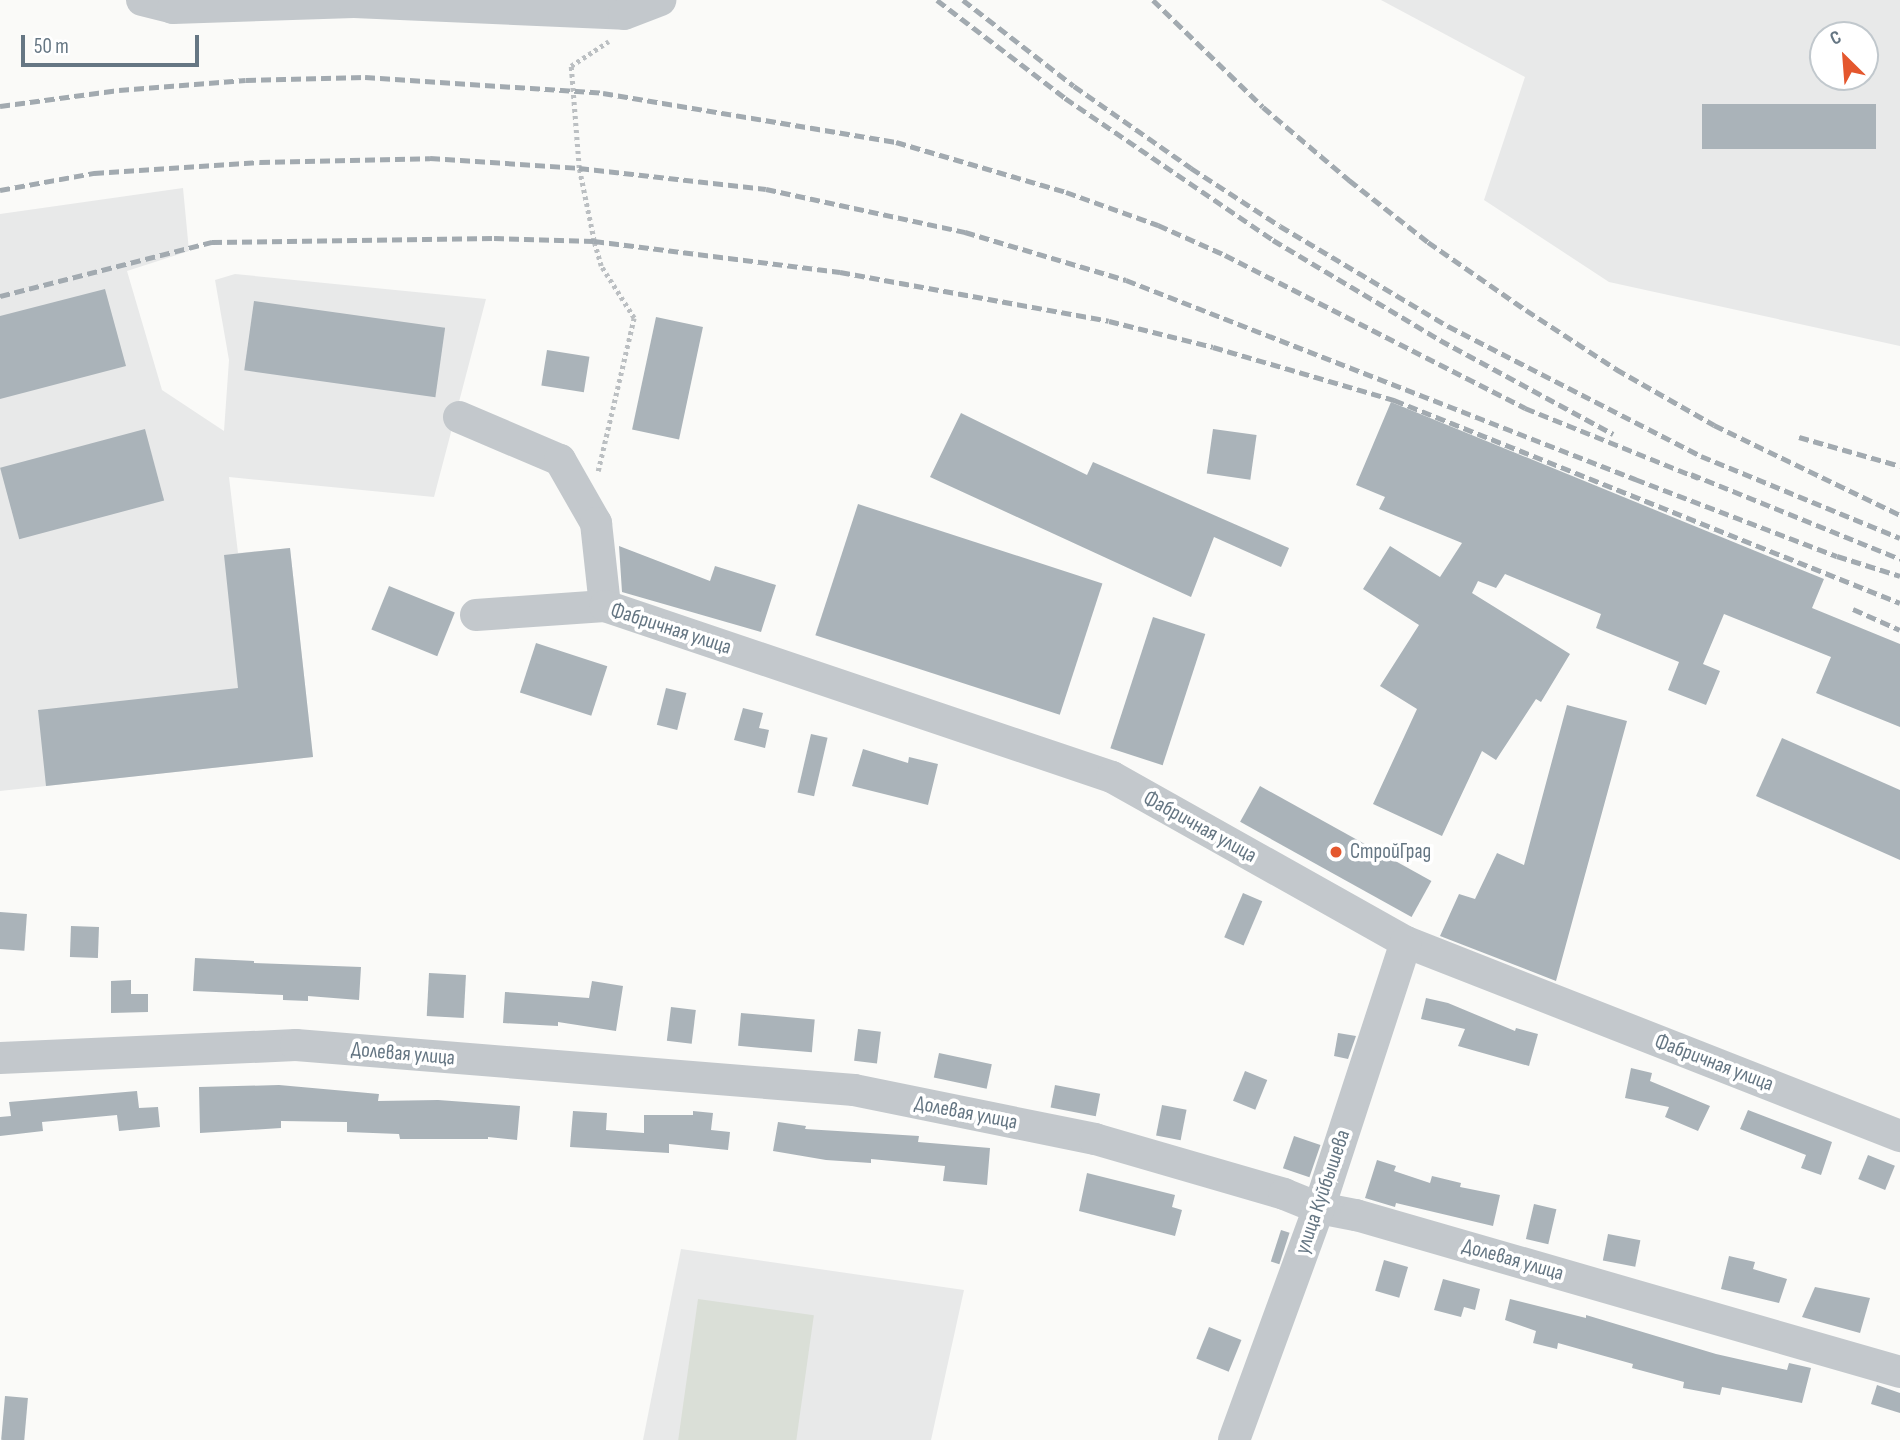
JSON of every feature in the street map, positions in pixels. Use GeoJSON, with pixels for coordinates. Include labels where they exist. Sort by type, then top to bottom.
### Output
{"type":"FeatureCollection","features":[{"type":"Feature","properties":{"kind":"street"},"geometry":{"type":"LineString","coordinates":[[142,0],[173,8],[355,2],[624,14],[660,0]]}},
{"type":"Feature","properties":{"kind":"street"},"geometry":{"type":"LineString","coordinates":[[458,416],[560,460],[596,523],[605,606]]}},
{"type":"Feature","properties":{"kind":"street","name":"Фабричная улица"},"geometry":{"type":"LineString","coordinates":[[476,615],[605,606],[1112,777],[1406,942],[1900,1136]]}},
{"type":"Feature","properties":{"kind":"street","name":"улица Куйбышева"},"geometry":{"type":"LineString","coordinates":[[1234,1440],[1319,1208],[1406,942]]}},
{"type":"Feature","properties":{"kind":"street","name":"Долевая улица"},"geometry":{"type":"LineString","coordinates":[[0,1058],[296,1045],[854,1090],[1095,1139],[1284,1194],[1319,1208],[1356,1215],[1900,1372]]}},
{"type":"Feature","properties":{"kind":"path"},"geometry":{"type":"LineString","coordinates":[[589,509],[634,318],[601,266],[594,241],[579,168],[571,66],[615,37]]}},
{"type":"Feature","properties":{"kind":"shaded area"},"geometry":{"type":"Polygon","coordinates":[[[1381,0],[1900,0],[1900,346],[1609,282],[1484,200],[1525,77],[1381,0]]]}},
{"type":"Feature","properties":{"kind":"shaded area"},"geometry":{"type":"Polygon","coordinates":[[[183,188],[189,251],[127,271],[162,390],[224,431],[229,360],[215,280],[235,274],[486,299],[434,497],[229,477],[238,553],[290,548],[313,757],[0,791],[0,214],[183,188]]]}},
{"type":"Feature","properties":{"kind":"shaded area"},"geometry":{"type":"Polygon","coordinates":[[[681,1249],[964,1290],[931,1440],[643,1440],[681,1249]]]}},
{"type":"Feature","properties":{"kind":"shaded area"},"geometry":{"type":"Polygon","coordinates":[[[698,1299],[814,1315],[796,1440],[678,1440],[698,1299]]]}},
{"type":"Feature","properties":{"kind":"building"},"geometry":{"type":"Polygon","coordinates":[[[1702,104],[1876,104],[1876,149],[1702,149],[1702,104]]]}},
{"type":"Feature","properties":{"kind":"building"},"geometry":{"type":"Polygon","coordinates":[[[105,289],[126,366],[0,399],[0,316],[105,289]]]}},
{"type":"Feature","properties":{"kind":"building"},"geometry":{"type":"Polygon","coordinates":[[[254,301],[445,328],[435,397],[244,370],[254,301]]]}},
{"type":"Feature","properties":{"kind":"building"},"geometry":{"type":"Polygon","coordinates":[[[656,317],[703,327],[679,439],[632,429],[656,317]]]}},
{"type":"Feature","properties":{"kind":"building"},"geometry":{"type":"Polygon","coordinates":[[[547,350],[589,357],[584,392],[541,386],[547,350]]]}},
{"type":"Feature","properties":{"kind":"building"},"geometry":{"type":"Polygon","coordinates":[[[1391,402],[1824,579],[1812,608],[1900,644],[1900,727],[1816,693],[1831,657],[1724,614],[1703,664],[1720,671],[1706,705],[1668,690],[1679,662],[1596,628],[1601,614],[1505,574],[1496,588],[1478,581],[1472,593],[1570,654],[1541,702],[1536,699],[1496,760],[1482,751],[1442,836],[1373,804],[1417,709],[1380,686],[1419,625],[1363,589],[1390,546],[1440,577],[1462,543],[1379,509],[1385,497],[1356,485],[1391,402]]]}},
{"type":"Feature","properties":{"kind":"building"},"geometry":{"type":"Polygon","coordinates":[[[961,413],[1087,475],[1093,462],[1289,548],[1281,567],[1214,537],[1191,597],[930,477],[961,413]]]}},
{"type":"Feature","properties":{"kind":"building"},"geometry":{"type":"Polygon","coordinates":[[[145,429],[164,500],[19,539],[0,468],[145,429]]]}},
{"type":"Feature","properties":{"kind":"building"},"geometry":{"type":"Polygon","coordinates":[[[1213,429],[1257,435],[1250,480],[1207,474],[1213,429]]]}},
{"type":"Feature","properties":{"kind":"building"},"geometry":{"type":"Polygon","coordinates":[[[858,504],[1102,583],[1060,715],[815,635],[858,504]]]}},
{"type":"Feature","properties":{"kind":"building"},"geometry":{"type":"Polygon","coordinates":[[[619,546],[710,581],[715,566],[776,585],[761,632],[622,592],[619,546]]]}},
{"type":"Feature","properties":{"kind":"building"},"geometry":{"type":"Polygon","coordinates":[[[290,548],[313,757],[46,786],[38,710],[238,688],[224,555],[290,548]]]}},
{"type":"Feature","properties":{"kind":"building"},"geometry":{"type":"Polygon","coordinates":[[[389,586],[455,613],[437,656],[371,630],[389,586]]]}},
{"type":"Feature","properties":{"kind":"building"},"geometry":{"type":"Polygon","coordinates":[[[1153,617],[1205,634],[1163,765],[1110,748],[1153,617]]]}},
{"type":"Feature","properties":{"kind":"building"},"geometry":{"type":"Polygon","coordinates":[[[536,643],[607,666],[591,716],[520,692],[536,643]]]}},
{"type":"Feature","properties":{"kind":"building"},"geometry":{"type":"Polygon","coordinates":[[[666,688],[686,693],[677,730],[657,725],[666,688]]]}},
{"type":"Feature","properties":{"kind":"building"},"geometry":{"type":"Polygon","coordinates":[[[1567,705],[1627,721],[1556,981],[1440,936],[1459,894],[1475,899],[1497,853],[1524,865],[1567,705]]]}},
{"type":"Feature","properties":{"kind":"building"},"geometry":{"type":"Polygon","coordinates":[[[743,708],[763,713],[759,728],[769,730],[765,748],[734,740],[743,708]]]}},
{"type":"Feature","properties":{"kind":"building"},"geometry":{"type":"Polygon","coordinates":[[[811,734],[828,738],[814,796],[798,792],[811,734]]]}},
{"type":"Feature","properties":{"kind":"building"},"geometry":{"type":"Polygon","coordinates":[[[1782,738],[1900,790],[1900,860],[1756,796],[1782,738]]]}},
{"type":"Feature","properties":{"kind":"building"},"geometry":{"type":"Polygon","coordinates":[[[863,749],[908,763],[909,757],[938,764],[928,805],[852,786],[863,749]]]}},
{"type":"Feature","properties":{"kind":"building","name":"СтройГрад"},"geometry":{"type":"Polygon","coordinates":[[[1260,786],[1431,881],[1412,917],[1240,822],[1260,786]]]}},
{"type":"Feature","properties":{"kind":"building"},"geometry":{"type":"Polygon","coordinates":[[[1243,893],[1262,901],[1244,945],[1224,937],[1243,893]]]}},
{"type":"Feature","properties":{"kind":"building"},"geometry":{"type":"Polygon","coordinates":[[[0,912],[27,914],[24,951],[0,949],[0,912]]]}},
{"type":"Feature","properties":{"kind":"building"},"geometry":{"type":"Polygon","coordinates":[[[71,926],[99,927],[98,958],[70,957],[71,926]]]}},
{"type":"Feature","properties":{"kind":"building"},"geometry":{"type":"Polygon","coordinates":[[[195,958],[361,967],[359,1000],[308,996],[308,1001],[283,1000],[283,995],[193,991],[195,958]]]}},
{"type":"Feature","properties":{"kind":"building"},"geometry":{"type":"Polygon","coordinates":[[[429,973],[466,975],[464,1018],[427,1016],[429,973]]]}},
{"type":"Feature","properties":{"kind":"building"},"geometry":{"type":"Polygon","coordinates":[[[131,980],[131,994],[148,994],[148,1012],[111,1013],[111,981],[131,980]]]}},
{"type":"Feature","properties":{"kind":"building"},"geometry":{"type":"Polygon","coordinates":[[[592,981],[623,986],[616,1031],[558,1022],[558,1026],[503,1023],[505,992],[589,998],[592,981]]]}},
{"type":"Feature","properties":{"kind":"building"},"geometry":{"type":"Polygon","coordinates":[[[1426,998],[1448,1003],[1515,1031],[1516,1028],[1538,1034],[1529,1066],[1458,1046],[1465,1029],[1421,1019],[1426,998]]]}},
{"type":"Feature","properties":{"kind":"building"},"geometry":{"type":"Polygon","coordinates":[[[671,1007],[696,1010],[692,1044],[667,1041],[671,1007]]]}},
{"type":"Feature","properties":{"kind":"building"},"geometry":{"type":"Polygon","coordinates":[[[741,1013],[815,1019],[812,1052],[738,1046],[741,1013]]]}},
{"type":"Feature","properties":{"kind":"building"},"geometry":{"type":"Polygon","coordinates":[[[858,1029],[881,1032],[877,1064],[854,1061],[858,1029]]]}},
{"type":"Feature","properties":{"kind":"building"},"geometry":{"type":"Polygon","coordinates":[[[1338,1033],[1356,1036],[1348,1059],[1334,1056],[1338,1033]]]}},
{"type":"Feature","properties":{"kind":"building"},"geometry":{"type":"Polygon","coordinates":[[[939,1053],[992,1064],[987,1089],[934,1077],[939,1053]]]}},
{"type":"Feature","properties":{"kind":"building"},"geometry":{"type":"Polygon","coordinates":[[[1631,1068],[1652,1073],[1650,1081],[1710,1106],[1698,1131],[1665,1117],[1669,1107],[1625,1098],[1631,1068]]]}},
{"type":"Feature","properties":{"kind":"building"},"geometry":{"type":"Polygon","coordinates":[[[1245,1071],[1267,1080],[1255,1110],[1233,1101],[1245,1071]]]}},
{"type":"Feature","properties":{"kind":"building"},"geometry":{"type":"Polygon","coordinates":[[[279,1085],[379,1094],[378,1101],[438,1100],[520,1106],[517,1140],[488,1137],[400,1139],[399,1134],[347,1132],[347,1122],[281,1121],[281,1128],[200,1133],[199,1087],[279,1085]]]}},
{"type":"Feature","properties":{"kind":"building"},"geometry":{"type":"Polygon","coordinates":[[[1055,1085],[1100,1094],[1096,1116],[1051,1108],[1055,1085]]]}},
{"type":"Feature","properties":{"kind":"building"},"geometry":{"type":"Polygon","coordinates":[[[137,1091],[139,1108],[158,1107],[160,1127],[119,1131],[117,1115],[42,1122],[43,1131],[0,1136],[0,1117],[11,1116],[9,1102],[137,1091]]]}},
{"type":"Feature","properties":{"kind":"building"},"geometry":{"type":"Polygon","coordinates":[[[1162,1105],[1187,1110],[1181,1140],[1156,1135],[1162,1105]]]}},
{"type":"Feature","properties":{"kind":"building"},"geometry":{"type":"Polygon","coordinates":[[[1748,1110],[1832,1142],[1821,1175],[1801,1168],[1806,1155],[1740,1129],[1748,1110]]]}},
{"type":"Feature","properties":{"kind":"building"},"geometry":{"type":"Polygon","coordinates":[[[573,1111],[607,1113],[606,1130],[644,1133],[644,1115],[693,1115],[693,1111],[713,1113],[711,1130],[730,1132],[728,1150],[669,1144],[669,1153],[570,1147],[573,1111]]]}},
{"type":"Feature","properties":{"kind":"building"},"geometry":{"type":"Polygon","coordinates":[[[778,1122],[806,1126],[805,1129],[919,1136],[918,1142],[990,1148],[987,1185],[943,1181],[945,1166],[871,1159],[871,1163],[826,1160],[773,1151],[778,1122]]]}},
{"type":"Feature","properties":{"kind":"building"},"geometry":{"type":"Polygon","coordinates":[[[1294,1136],[1320,1145],[1309,1177],[1283,1168],[1294,1136]]]}},
{"type":"Feature","properties":{"kind":"building"},"geometry":{"type":"Polygon","coordinates":[[[1868,1155],[1895,1166],[1885,1190],[1858,1179],[1868,1155]]]}},
{"type":"Feature","properties":{"kind":"building"},"geometry":{"type":"Polygon","coordinates":[[[1377,1160],[1396,1166],[1394,1171],[1430,1183],[1432,1176],[1461,1183],[1460,1187],[1500,1195],[1493,1226],[1396,1203],[1395,1207],[1365,1198],[1377,1160]]]}},
{"type":"Feature","properties":{"kind":"building"},"geometry":{"type":"Polygon","coordinates":[[[1087,1173],[1175,1195],[1172,1207],[1182,1210],[1175,1236],[1079,1211],[1087,1173]]]}},
{"type":"Feature","properties":{"kind":"building"},"geometry":{"type":"Polygon","coordinates":[[[1534,1204],[1556,1209],[1548,1244],[1526,1239],[1534,1204]]]}},
{"type":"Feature","properties":{"kind":"building"},"geometry":{"type":"Polygon","coordinates":[[[1281,1230],[1290,1233],[1279,1264],[1271,1261],[1281,1230]]]}},
{"type":"Feature","properties":{"kind":"building"},"geometry":{"type":"Polygon","coordinates":[[[1608,1234],[1640,1240],[1635,1267],[1603,1261],[1608,1234]]]}},
{"type":"Feature","properties":{"kind":"building"},"geometry":{"type":"Polygon","coordinates":[[[1729,1256],[1755,1262],[1753,1269],[1787,1279],[1779,1303],[1721,1289],[1729,1256]]]}},
{"type":"Feature","properties":{"kind":"building"},"geometry":{"type":"Polygon","coordinates":[[[1384,1260],[1408,1267],[1399,1298],[1375,1291],[1384,1260]]]}},
{"type":"Feature","properties":{"kind":"building"},"geometry":{"type":"Polygon","coordinates":[[[1443,1279],[1480,1289],[1475,1310],[1464,1307],[1461,1317],[1434,1310],[1443,1279]]]}},
{"type":"Feature","properties":{"kind":"building"},"geometry":{"type":"Polygon","coordinates":[[[1815,1287],[1870,1298],[1860,1333],[1802,1317],[1815,1287]]]}},
{"type":"Feature","properties":{"kind":"building"},"geometry":{"type":"Polygon","coordinates":[[[1510,1299],[1586,1318],[1586,1315],[1716,1354],[1787,1370],[1789,1363],[1811,1368],[1802,1403],[1722,1387],[1720,1395],[1683,1388],[1684,1382],[1632,1368],[1633,1364],[1558,1343],[1557,1349],[1533,1343],[1536,1331],[1505,1320],[1510,1299]]]}},
{"type":"Feature","properties":{"kind":"building"},"geometry":{"type":"Polygon","coordinates":[[[1209,1327],[1241,1340],[1229,1372],[1196,1359],[1209,1327]]]}},
{"type":"Feature","properties":{"kind":"building"},"geometry":{"type":"Polygon","coordinates":[[[1877,1385],[1900,1393],[1900,1413],[1871,1404],[1877,1385]]]}},
{"type":"Feature","properties":{"kind":"building"},"geometry":{"type":"Polygon","coordinates":[[[5,1396],[28,1398],[24,1440],[1,1440],[5,1396]]]}},
{"type":"Feature","properties":{"kind":"railway"},"geometry":{"type":"LineString","coordinates":[[937,0],[1065,98],[1273,240],[1440,340],[1613,434]]}},
{"type":"Feature","properties":{"kind":"railway"},"geometry":{"type":"LineString","coordinates":[[963,0],[1074,86],[1191,168],[1280,226],[1448,326],[1701,456],[1900,538]]}},
{"type":"Feature","properties":{"kind":"railway"},"geometry":{"type":"LineString","coordinates":[[1153,0],[1263,107],[1349,180],[1428,242],[1526,310],[1616,369],[1714,425],[1900,515]]}},
{"type":"Feature","properties":{"kind":"railway"},"geometry":{"type":"LineString","coordinates":[[0,106],[119,90],[246,80],[365,77],[603,93],[896,142],[1066,192],[1158,225],[1225,255],[1525,408],[1698,478]]}},
{"type":"Feature","properties":{"kind":"railway"},"geometry":{"type":"LineString","coordinates":[[0,190],[94,173],[260,162],[430,158],[579,168],[766,189],[965,232],[1126,280],[1635,479],[1837,556],[1900,576]]}},
{"type":"Feature","properties":{"kind":"railway"},"geometry":{"type":"LineString","coordinates":[[0,296],[212,242],[494,238],[594,241],[840,272],[1109,321],[1213,347],[1394,400],[1900,603]]}},
{"type":"Feature","properties":{"kind":"railway"},"geometry":{"type":"LineString","coordinates":[[1799,437],[1900,466]]}},
{"type":"Feature","properties":{"kind":"railway"},"geometry":{"type":"LineString","coordinates":[[1691,474],[1900,559]]}},
{"type":"Feature","properties":{"kind":"railway"},"geometry":{"type":"LineString","coordinates":[[1853,609],[1900,630]]}},
{"type":"Feature","properties":{"kind":"place","name":"СтройГрад"},"geometry":{"type":"Point","coordinates":[1336,852]}}]}
